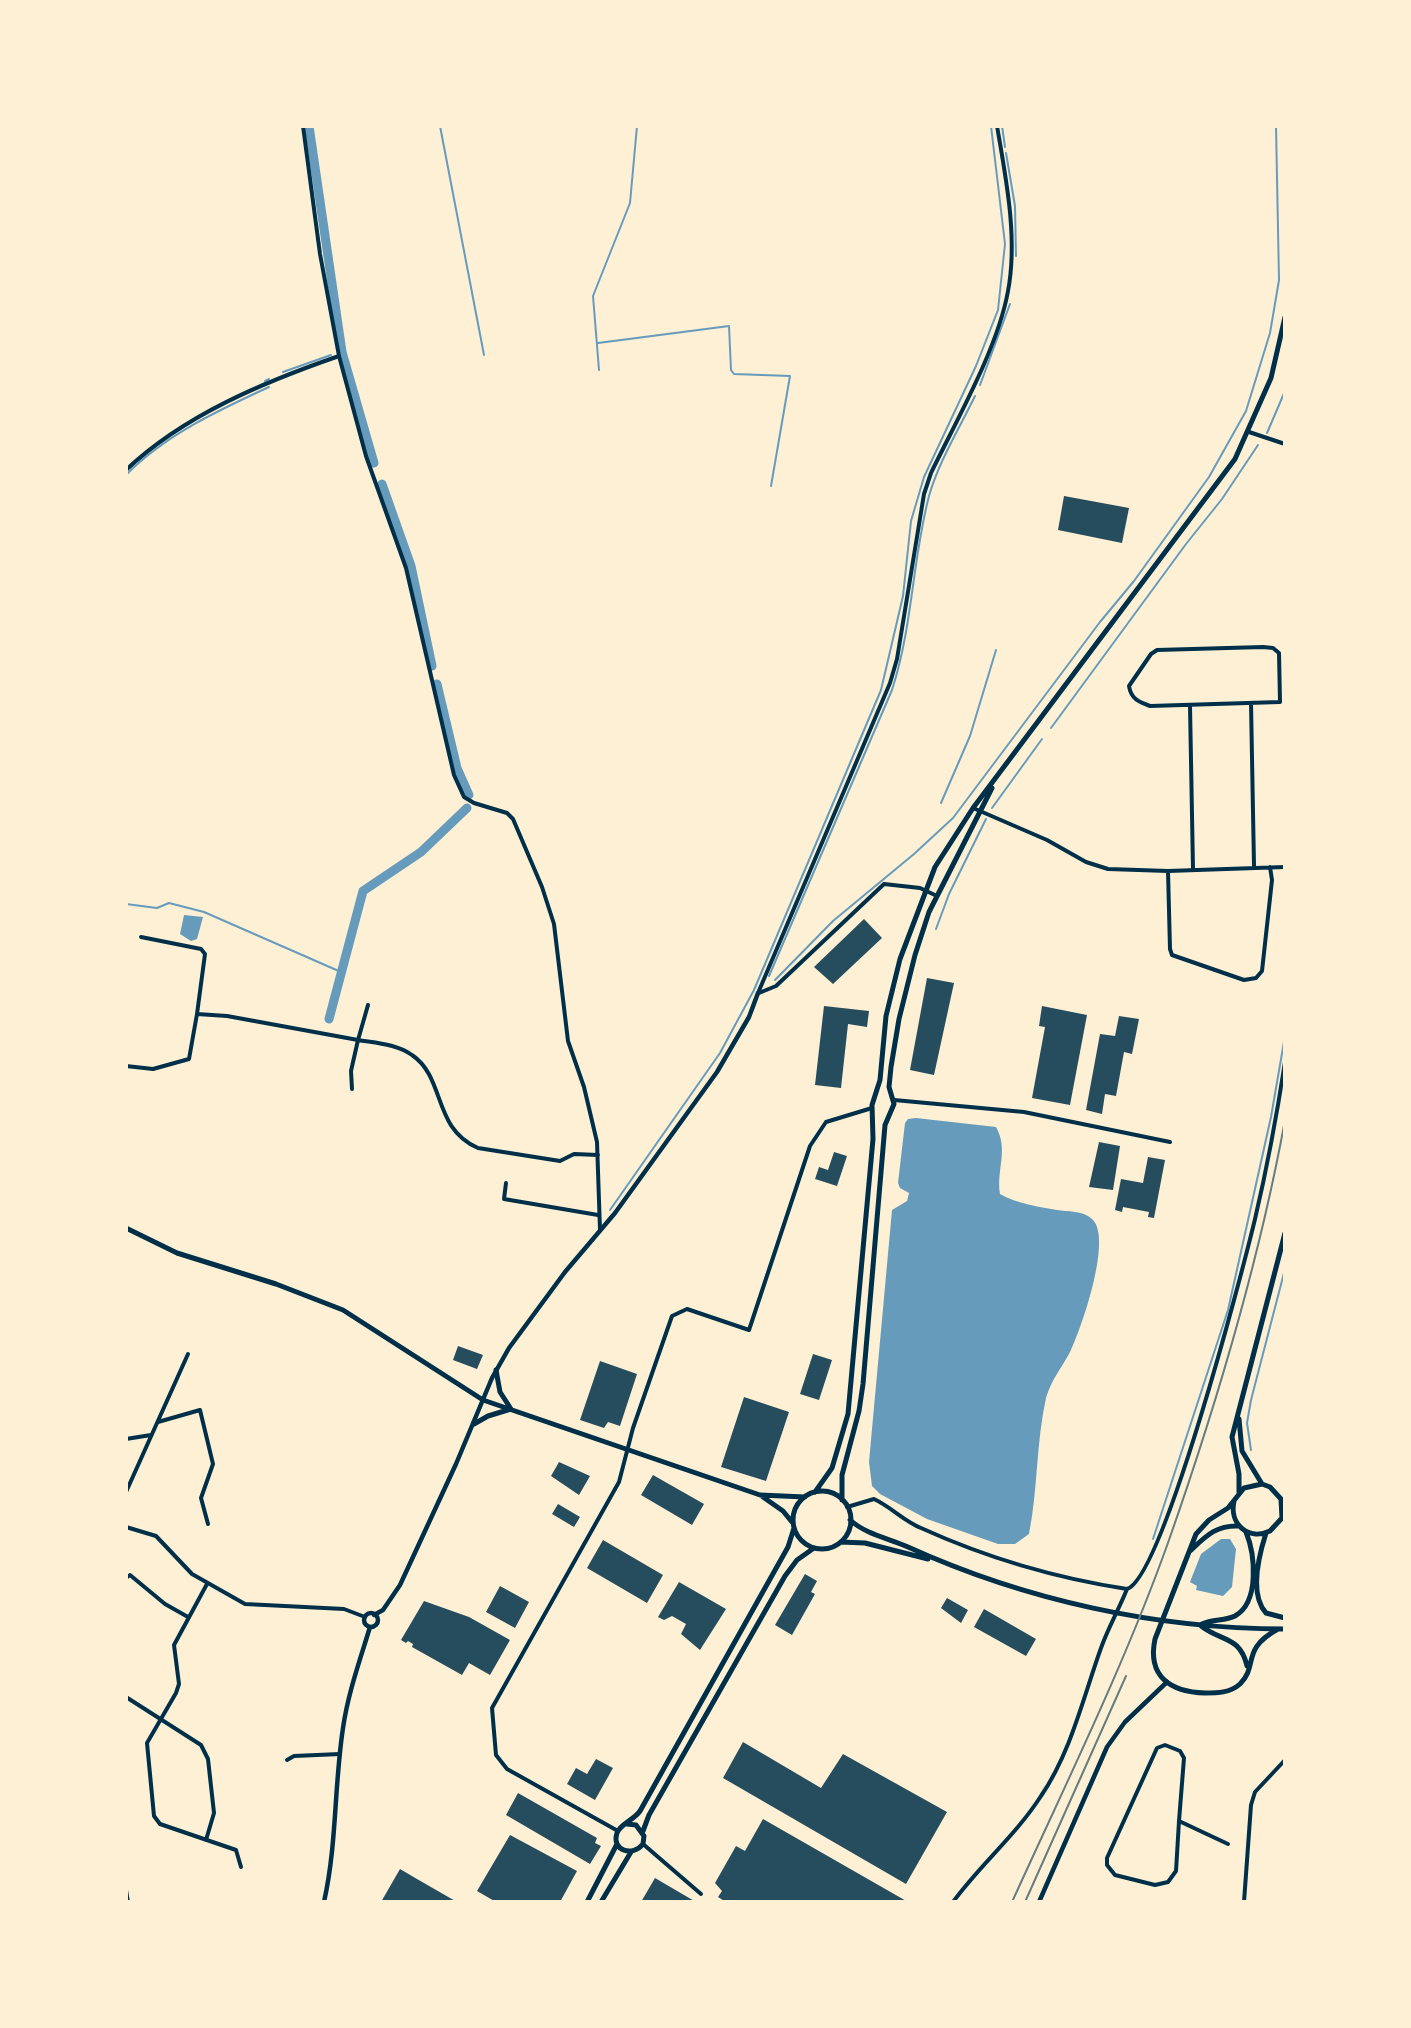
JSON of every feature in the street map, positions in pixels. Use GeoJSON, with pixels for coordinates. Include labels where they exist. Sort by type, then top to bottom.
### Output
{"type":"FeatureCollection","features":[{"type":"Feature","properties":{"kind":"main road"},"geometry":{"type":"LineString","coordinates":[[815,1492],[832,1468],[848,1414],[874,1109],[886,1016],[893,985],[925,890],[947,847],[973,808],[998,778],[1236,459],[1270,378],[1285,317]]}},
{"type":"Feature","properties":{"kind":"main road"},"geometry":{"type":"LineString","coordinates":[[842,1500],[842,1475],[862,1394],[885,1125],[892,1097],[892,1055],[906,985],[929,912],[998,778]]}},
{"type":"Feature","properties":{"kind":"main road"},"geometry":{"type":"LineString","coordinates":[[876,1097],[884,1093],[892,1097]]}},
{"type":"Feature","properties":{"kind":"main road"},"geometry":{"type":"LineString","coordinates":[[874,1109],[881,1114],[888,1112]]}},
{"type":"Feature","properties":{"kind":"main road"},"geometry":{"type":"LineString","coordinates":[[126,1228],[177,1253],[276,1284],[343,1310],[483,1400],[760,1495],[805,1497]]}},
{"type":"Feature","properties":{"kind":"main road"},"geometry":{"type":"LineString","coordinates":[[1239,1492],[1239,1474],[1232,1437],[1285,1233]]}},
{"type":"Feature","properties":{"kind":"main road"},"geometry":{"type":"LineString","coordinates":[[496,1370],[500,1392],[511,1409]]}},
{"type":"Feature","properties":{"kind":"main road"},"geometry":{"type":"LineString","coordinates":[[1238,1408],[1242,1450],[1262,1484]]}},
{"type":"Feature","properties":{"kind":"main road"},"geometry":{"type":"LineString","coordinates":[[474,1424],[488,1416],[511,1409]]}},
{"type":"Feature","properties":{"kind":"main road"},"geometry":{"type":"LineString","coordinates":[[1278,1629],[1256,1645],[1248,1668],[1239,1684],[1224,1692],[1188,1692],[1167,1682],[1155,1667],[1153,1648],[1189,1552],[1201,1528],[1234,1501],[1239,1492],[1250,1485],[1262,1484],[1270,1487],[1283,1500],[1283,1511],[1279,1523],[1266,1533],[1258,1568],[1259,1602],[1266,1613],[1285,1618]]}},
{"type":"Feature","properties":{"kind":"main road"},"geometry":{"type":"LineString","coordinates":[[587,1902],[617,1844],[618,1831],[640,1811],[784,1554],[794,1526],[795,1509],[805,1497],[815,1492],[825,1492],[842,1500],[847,1507],[850,1520],[846,1535],[841,1542]]}},
{"type":"Feature","properties":{"kind":"main road"},"geometry":{"type":"LineString","coordinates":[[760,1495],[779,1508],[794,1526],[801,1541],[814,1548],[828,1548],[841,1542],[865,1543],[938,1561]]}},
{"type":"Feature","properties":{"kind":"main road"},"geometry":{"type":"LineString","coordinates":[[1200,1625],[1236,1615],[1246,1605],[1250,1596],[1252,1561],[1246,1532],[1239,1526],[1233,1514],[1234,1501]]}},
{"type":"Feature","properties":{"kind":"main road"},"geometry":{"type":"LineString","coordinates":[[850,1520],[868,1532],[938,1561],[1015,1587],[1106,1611],[1200,1625],[1285,1629]]}},
{"type":"Feature","properties":{"kind":"main road"},"geometry":{"type":"LineString","coordinates":[[1189,1552],[1210,1532],[1223,1527],[1239,1526]]}},
{"type":"Feature","properties":{"kind":"main road"},"geometry":{"type":"LineString","coordinates":[[1246,1532],[1266,1533]]}},
{"type":"Feature","properties":{"kind":"main road"},"geometry":{"type":"LineString","coordinates":[[601,1902],[631,1852],[643,1844],[643,1831],[649,1815],[785,1576],[797,1560],[814,1548]]}},
{"type":"Feature","properties":{"kind":"main road"},"geometry":{"type":"LineString","coordinates":[[1200,1625],[1213,1636],[1224,1638],[1239,1647],[1248,1668]]}},
{"type":"Feature","properties":{"kind":"main road"},"geometry":{"type":"LineString","coordinates":[[627,1824],[636,1825],[643,1831]]}},
{"type":"Feature","properties":{"kind":"main road"},"geometry":{"type":"LineString","coordinates":[[617,1844],[623,1850],[631,1852]]}},
{"type":"Feature","properties":{"kind":"street"},"geometry":{"type":"LineString","coordinates":[[303,126],[320,254],[339,356],[366,456],[406,568],[456,782],[464,797],[507,813],[513,819],[542,887],[554,924],[568,1041],[584,1087],[598,1155],[600,1231]]}},
{"type":"Feature","properties":{"kind":"street"},"geometry":{"type":"LineString","coordinates":[[365,1617],[370,1613],[374,1615],[383,1610],[400,1585],[474,1424],[496,1370],[535,1311],[600,1231],[717,1072],[749,1017],[890,683],[903,625],[918,521],[931,473],[995,334],[1008,292],[1011,261],[1010,221],[997,126]]}},
{"type":"Feature","properties":{"kind":"street"},"geometry":{"type":"LineString","coordinates":[[126,470],[199,417],[278,377],[339,356]]}},
{"type":"Feature","properties":{"kind":"street"},"geometry":{"type":"LineString","coordinates":[[1249,432],[1285,444]]}},
{"type":"Feature","properties":{"kind":"street"},"geometry":{"type":"LineString","coordinates":[[1273,648],[1279,653],[1282,702],[1150,706],[1138,701],[1130,694],[1129,686],[1150,654],[1157,651],[1273,648]]}},
{"type":"Feature","properties":{"kind":"street"},"geometry":{"type":"LineString","coordinates":[[1251,703],[1254,866]]}},
{"type":"Feature","properties":{"kind":"street"},"geometry":{"type":"LineString","coordinates":[[1190,706],[1193,869]]}},
{"type":"Feature","properties":{"kind":"street"},"geometry":{"type":"LineString","coordinates":[[973,808],[1108,869],[1168,871],[1254,866],[1285,867]]}},
{"type":"Feature","properties":{"kind":"street"},"geometry":{"type":"LineString","coordinates":[[1168,871],[1172,955],[1244,980],[1256,978],[1262,971],[1272,880],[1270,867]]}},
{"type":"Feature","properties":{"kind":"street"},"geometry":{"type":"LineString","coordinates":[[758,993],[776,986],[884,884],[925,890],[938,896]]}},
{"type":"Feature","properties":{"kind":"street"},"geometry":{"type":"LineString","coordinates":[[126,1066],[153,1069],[189,1059],[205,954],[201,949],[141,937]]}},
{"type":"Feature","properties":{"kind":"street"},"geometry":{"type":"LineString","coordinates":[[352,1089],[351,1071],[368,1005]]}},
{"type":"Feature","properties":{"kind":"street"},"geometry":{"type":"LineString","coordinates":[[197,1014],[227,1016],[393,1046],[413,1055],[424,1067],[446,1120],[457,1135],[468,1143],[478,1148],[560,1161],[573,1154],[598,1155]]}},
{"type":"Feature","properties":{"kind":"street"},"geometry":{"type":"LineString","coordinates":[[953,1902],[971,1878],[1023,1821],[1059,1765],[1075,1726],[1102,1645],[1127,1589],[1136,1584],[1142,1576],[1155,1549],[1214,1372],[1256,1216],[1285,1062]]}},
{"type":"Feature","properties":{"kind":"street"},"geometry":{"type":"LineString","coordinates":[[892,1097],[1023,1112],[1170,1142]]}},
{"type":"Feature","properties":{"kind":"street"},"geometry":{"type":"LineString","coordinates":[[618,1831],[507,1769],[496,1755],[492,1708],[620,1482],[672,1316],[687,1309],[749,1330],[810,1146],[826,1122],[874,1109]]}},
{"type":"Feature","properties":{"kind":"street"},"geometry":{"type":"LineString","coordinates":[[506,1183],[504,1199],[598,1215]]}},
{"type":"Feature","properties":{"kind":"street"},"geometry":{"type":"LineString","coordinates":[[126,1492],[188,1354]]}},
{"type":"Feature","properties":{"kind":"street"},"geometry":{"type":"LineString","coordinates":[[158,1422],[200,1410],[213,1464],[201,1498],[207,1524]]}},
{"type":"Feature","properties":{"kind":"street"},"geometry":{"type":"LineString","coordinates":[[126,1439],[152,1434]]}},
{"type":"Feature","properties":{"kind":"street"},"geometry":{"type":"LineString","coordinates":[[847,1507],[874,1499],[919,1527],[975,1551],[1036,1571],[1127,1589]]}},
{"type":"Feature","properties":{"kind":"street"},"geometry":{"type":"LineString","coordinates":[[1279,1523],[1285,1519]]}},
{"type":"Feature","properties":{"kind":"street"},"geometry":{"type":"LineString","coordinates":[[126,1527],[156,1536],[192,1574],[237,1601],[256,1607],[344,1609],[365,1617]]}},
{"type":"Feature","properties":{"kind":"street"},"geometry":{"type":"LineString","coordinates":[[126,1578],[130,1575],[135,1578],[153,1596],[188,1617]]}},
{"type":"Feature","properties":{"kind":"street"},"geometry":{"type":"LineString","coordinates":[[207,1584],[174,1645],[179,1684],[147,1743],[154,1816],[160,1824],[236,1850],[241,1867]]}},
{"type":"Feature","properties":{"kind":"street"},"geometry":{"type":"LineString","coordinates":[[324,1902],[335,1845],[340,1754],[349,1694],[370,1626],[377,1622],[374,1615]]}},
{"type":"Feature","properties":{"kind":"street"},"geometry":{"type":"LineString","coordinates":[[365,1617],[365,1623],[370,1626]]}},
{"type":"Feature","properties":{"kind":"street"},"geometry":{"type":"LineString","coordinates":[[1039,1902],[1107,1747],[1125,1722],[1167,1682]]}},
{"type":"Feature","properties":{"kind":"street"},"geometry":{"type":"LineString","coordinates":[[126,1696],[201,1745],[208,1759],[214,1813],[206,1840]]}},
{"type":"Feature","properties":{"kind":"street"},"geometry":{"type":"LineString","coordinates":[[1165,1745],[1180,1750],[1184,1758],[1179,1821],[1176,1871],[1168,1882],[1155,1885],[1115,1875],[1110,1871],[1107,1858],[1157,1748],[1165,1745]]}},
{"type":"Feature","properties":{"kind":"street"},"geometry":{"type":"LineString","coordinates":[[287,1760],[294,1756],[340,1754]]}},
{"type":"Feature","properties":{"kind":"street"},"geometry":{"type":"LineString","coordinates":[[1244,1902],[1251,1805],[1256,1792],[1285,1760]]}},
{"type":"Feature","properties":{"kind":"street"},"geometry":{"type":"LineString","coordinates":[[1179,1821],[1228,1844]]}},
{"type":"Feature","properties":{"kind":"street"},"geometry":{"type":"LineString","coordinates":[[643,1844],[700,1894]]}},
{"type":"Feature","properties":{"kind":"street"},"geometry":{"type":"LineString","coordinates":[[126,1890],[128,1902]]}},
{"type":"Feature","properties":{"kind":"water"},"geometry":{"type":"Polygon","coordinates":[[[184,915],[203,917],[197,939],[191,941],[180,934],[184,915]]]}},
{"type":"Feature","properties":{"kind":"water"},"geometry":{"type":"Polygon","coordinates":[[[908,1119],[996,1127],[1002,1144],[1000,1194],[1027,1204],[1084,1214],[1092,1219],[1098,1229],[1097,1262],[1088,1303],[1071,1350],[1046,1398],[1029,1534],[1015,1544],[998,1544],[927,1519],[880,1494],[872,1486],[869,1462],[892,1210],[907,1201],[909,1193],[900,1188],[898,1183],[905,1123],[908,1119]]]}},
{"type":"Feature","properties":{"kind":"water"},"geometry":{"type":"Polygon","coordinates":[[[1221,1539],[1230,1539],[1236,1549],[1232,1587],[1223,1596],[1196,1590],[1197,1586],[1190,1582],[1201,1554],[1221,1539]]]}},
{"type":"Feature","properties":{"kind":"building"},"geometry":{"type":"Polygon","coordinates":[[[1064,496],[1129,508],[1122,543],[1058,530],[1064,496]]]}},
{"type":"Feature","properties":{"kind":"building"},"geometry":{"type":"Polygon","coordinates":[[[864,919],[882,938],[833,984],[814,967],[864,919]]]}},
{"type":"Feature","properties":{"kind":"building"},"geometry":{"type":"Polygon","coordinates":[[[927,978],[954,983],[934,1075],[910,1070],[927,978]]]}},
{"type":"Feature","properties":{"kind":"building"},"geometry":{"type":"Polygon","coordinates":[[[824,1006],[869,1011],[867,1027],[848,1024],[841,1088],[815,1085],[824,1006]]]}},
{"type":"Feature","properties":{"kind":"building"},"geometry":{"type":"Polygon","coordinates":[[[1042,1006],[1087,1015],[1070,1105],[1032,1098],[1045,1027],[1039,1026],[1042,1006]]]}},
{"type":"Feature","properties":{"kind":"building"},"geometry":{"type":"Polygon","coordinates":[[[1119,1016],[1139,1019],[1132,1054],[1124,1052],[1116,1096],[1105,1094],[1102,1114],[1086,1110],[1100,1034],[1115,1036],[1119,1016]]]}},
{"type":"Feature","properties":{"kind":"building"},"geometry":{"type":"Polygon","coordinates":[[[1099,1142],[1120,1146],[1113,1190],[1089,1187],[1099,1142]]]}},
{"type":"Feature","properties":{"kind":"building"},"geometry":{"type":"Polygon","coordinates":[[[834,1152],[847,1156],[837,1186],[815,1179],[819,1167],[828,1170],[834,1152]]]}},
{"type":"Feature","properties":{"kind":"building"},"geometry":{"type":"Polygon","coordinates":[[[1148,1157],[1165,1160],[1154,1218],[1148,1217],[1149,1212],[1123,1207],[1122,1212],[1115,1210],[1121,1179],[1143,1183],[1148,1157]]]}},
{"type":"Feature","properties":{"kind":"building"},"geometry":{"type":"Polygon","coordinates":[[[458,1346],[483,1355],[477,1369],[453,1360],[458,1346]]]}},
{"type":"Feature","properties":{"kind":"building"},"geometry":{"type":"Polygon","coordinates":[[[813,1354],[832,1360],[819,1400],[800,1394],[813,1354]]]}},
{"type":"Feature","properties":{"kind":"building"},"geometry":{"type":"Polygon","coordinates":[[[600,1361],[637,1374],[620,1426],[608,1422],[604,1428],[580,1420],[600,1361]]]}},
{"type":"Feature","properties":{"kind":"building"},"geometry":{"type":"Polygon","coordinates":[[[744,1397],[789,1412],[766,1481],[721,1467],[744,1397]]]}},
{"type":"Feature","properties":{"kind":"building"},"geometry":{"type":"Polygon","coordinates":[[[559,1462],[590,1476],[579,1495],[551,1476],[559,1462]]]}},
{"type":"Feature","properties":{"kind":"building"},"geometry":{"type":"Polygon","coordinates":[[[653,1475],[704,1504],[692,1525],[641,1495],[653,1475]]]}},
{"type":"Feature","properties":{"kind":"building"},"geometry":{"type":"Polygon","coordinates":[[[558,1504],[580,1517],[574,1527],[552,1514],[558,1504]]]}},
{"type":"Feature","properties":{"kind":"building"},"geometry":{"type":"Polygon","coordinates":[[[603,1540],[663,1575],[647,1603],[587,1568],[603,1540]]]}},
{"type":"Feature","properties":{"kind":"building"},"geometry":{"type":"Polygon","coordinates":[[[805,1574],[817,1581],[811,1592],[815,1594],[792,1635],[775,1625],[805,1574]]]}},
{"type":"Feature","properties":{"kind":"building"},"geometry":{"type":"Polygon","coordinates":[[[679,1582],[726,1609],[700,1650],[681,1634],[686,1624],[672,1616],[664,1620],[658,1617],[679,1582]]]}},
{"type":"Feature","properties":{"kind":"building"},"geometry":{"type":"Polygon","coordinates":[[[500,1586],[529,1602],[515,1628],[486,1612],[500,1586]]]}},
{"type":"Feature","properties":{"kind":"building"},"geometry":{"type":"Polygon","coordinates":[[[947,1598],[968,1610],[961,1623],[941,1608],[947,1598]]]}},
{"type":"Feature","properties":{"kind":"building"},"geometry":{"type":"Polygon","coordinates":[[[424,1601],[469,1617],[510,1640],[490,1675],[469,1663],[462,1675],[412,1647],[413,1644],[408,1641],[406,1643],[401,1640],[424,1601]]]}},
{"type":"Feature","properties":{"kind":"building"},"geometry":{"type":"Polygon","coordinates":[[[984,1609],[1036,1639],[1026,1656],[974,1627],[984,1609]]]}},
{"type":"Feature","properties":{"kind":"building"},"geometry":{"type":"Polygon","coordinates":[[[743,1742],[821,1788],[843,1754],[947,1812],[906,1884],[723,1778],[743,1742]]]}},
{"type":"Feature","properties":{"kind":"building"},"geometry":{"type":"Polygon","coordinates":[[[596,1759],[613,1768],[595,1800],[567,1784],[576,1768],[587,1774],[596,1759]]]}},
{"type":"Feature","properties":{"kind":"building"},"geometry":{"type":"Polygon","coordinates":[[[518,1793],[597,1838],[595,1843],[601,1846],[590,1864],[506,1815],[518,1793]]]}},
{"type":"Feature","properties":{"kind":"building"},"geometry":{"type":"Polygon","coordinates":[[[763,1819],[908,1902],[726,1902],[718,1897],[722,1891],[715,1883],[736,1846],[745,1851],[763,1819]]]}},
{"type":"Feature","properties":{"kind":"building"},"geometry":{"type":"Polygon","coordinates":[[[510,1835],[577,1871],[560,1902],[496,1902],[477,1891],[510,1835]]]}},
{"type":"Feature","properties":{"kind":"building"},"geometry":{"type":"Polygon","coordinates":[[[400,1869],[417,1879],[457,1902],[381,1902],[400,1869]]]}},
{"type":"Feature","properties":{"kind":"building"},"geometry":{"type":"Polygon","coordinates":[[[655,1878],[696,1902],[641,1902],[655,1878]]]}},
{"type":"Feature","properties":{"kind":"waterway"},"geometry":{"type":"LineString","coordinates":[[309,126],[342,352],[374,463]]}},
{"type":"Feature","properties":{"kind":"waterway"},"geometry":{"type":"LineString","coordinates":[[440,126],[484,355]]}},
{"type":"Feature","properties":{"kind":"waterway"},"geometry":{"type":"LineString","coordinates":[[599,370],[593,296],[630,203],[637,126]]}},
{"type":"Feature","properties":{"kind":"waterway"},"geometry":{"type":"LineString","coordinates":[[610,1210],[720,1053],[754,990],[881,690],[903,596],[911,521],[924,477],[976,366],[998,310],[1005,244],[991,126]]}},
{"type":"Feature","properties":{"kind":"waterway"},"geometry":{"type":"LineString","coordinates":[[1002,126],[1005,147]]}},
{"type":"Feature","properties":{"kind":"waterway"},"geometry":{"type":"LineString","coordinates":[[775,980],[833,921],[914,854],[953,818],[1100,622],[1134,581],[1209,477],[1246,411],[1270,333],[1279,280],[1276,126]]}},
{"type":"Feature","properties":{"kind":"waterway"},"geometry":{"type":"LineString","coordinates":[[1006,153],[1015,206],[1016,256]]}},
{"type":"Feature","properties":{"kind":"waterway"},"geometry":{"type":"LineString","coordinates":[[980,385],[1010,304]]}},
{"type":"Feature","properties":{"kind":"waterway"},"geometry":{"type":"LineString","coordinates":[[598,343],[729,326],[731,370],[734,374],[790,376],[771,486]]}},
{"type":"Feature","properties":{"kind":"waterway"},"geometry":{"type":"LineString","coordinates":[[283,372],[331,355]]}},
{"type":"Feature","properties":{"kind":"waterway"},"geometry":{"type":"LineString","coordinates":[[265,381],[269,379]]}},
{"type":"Feature","properties":{"kind":"waterway"},"geometry":{"type":"LineString","coordinates":[[126,475],[175,436],[212,414],[269,387]]}},
{"type":"Feature","properties":{"kind":"waterway"},"geometry":{"type":"LineString","coordinates":[[1267,433],[1285,391]]}},
{"type":"Feature","properties":{"kind":"waterway"},"geometry":{"type":"LineString","coordinates":[[769,976],[892,690],[904,641],[923,520],[929,496],[944,458],[975,396]]}},
{"type":"Feature","properties":{"kind":"waterway"},"geometry":{"type":"LineString","coordinates":[[1051,728],[1186,544],[1222,499],[1258,445]]}},
{"type":"Feature","properties":{"kind":"waterway"},"geometry":{"type":"LineString","coordinates":[[382,484],[411,566],[432,666]]}},
{"type":"Feature","properties":{"kind":"waterway"},"geometry":{"type":"LineString","coordinates":[[941,803],[970,736],[996,650]]}},
{"type":"Feature","properties":{"kind":"waterway"},"geometry":{"type":"LineString","coordinates":[[437,684],[457,768],[469,795]]}},
{"type":"Feature","properties":{"kind":"waterway"},"geometry":{"type":"LineString","coordinates":[[992,808],[1042,739]]}},
{"type":"Feature","properties":{"kind":"waterway"},"geometry":{"type":"LineString","coordinates":[[329,1019],[363,891],[421,852],[467,808]]}},
{"type":"Feature","properties":{"kind":"waterway"},"geometry":{"type":"LineString","coordinates":[[936,929],[949,894],[986,819]]}},
{"type":"Feature","properties":{"kind":"waterway"},"geometry":{"type":"LineString","coordinates":[[126,904],[157,908],[169,903],[204,912],[341,972]]}},
{"type":"Feature","properties":{"kind":"waterway"},"geometry":{"type":"LineString","coordinates":[[1153,1539],[1228,1310],[1271,1117],[1285,1036]]}},
{"type":"Feature","properties":{"kind":"waterway"},"geometry":{"type":"LineString","coordinates":[[1251,1450],[1247,1423],[1251,1400],[1285,1269]]}},
{"type":"Feature","properties":{"kind":"railway"},"geometry":{"type":"LineString","coordinates":[[1012,1902],[1134,1632],[1169,1540],[1204,1437],[1250,1279],[1285,1120]]}},
{"type":"Feature","properties":{"kind":"railway"},"geometry":{"type":"LineString","coordinates":[[1025,1902],[1126,1676]]}}]}
